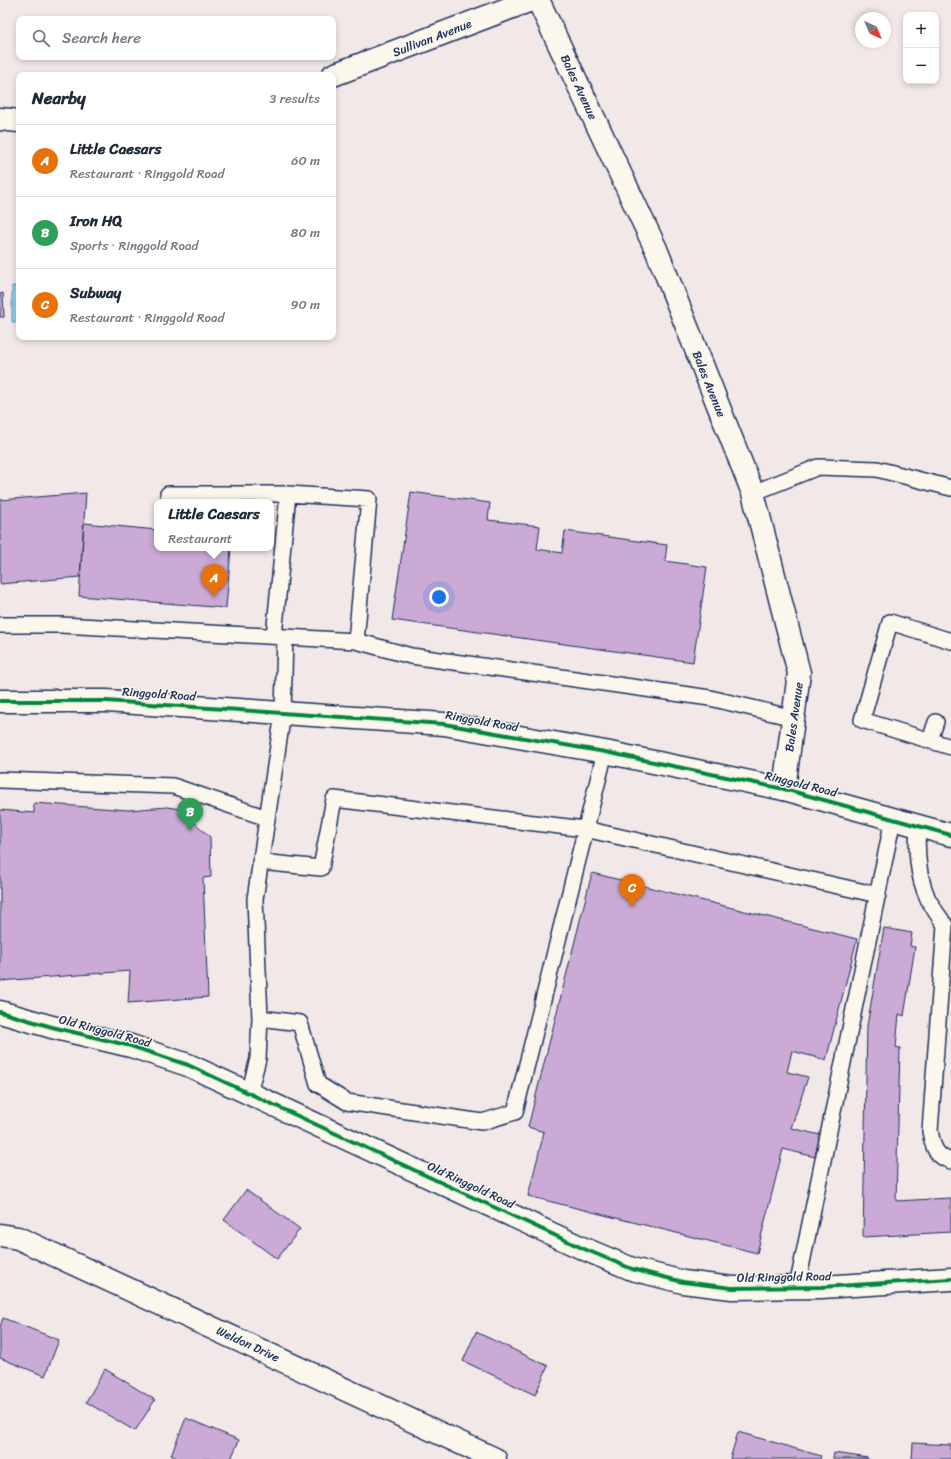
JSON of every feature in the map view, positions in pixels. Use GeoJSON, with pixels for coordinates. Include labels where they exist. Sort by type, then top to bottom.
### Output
{"type":"FeatureCollection","features":[{"type":"Feature","properties":{"kind":"street","name":"Sullivan Avenue"},"geometry":{"type":"LineString","coordinates":[[336,75],[531,0]]}},
{"type":"Feature","properties":{"kind":"street","name":"Bales Avenue"},"geometry":{"type":"LineString","coordinates":[[538,0],[656,250],[753,493],[799,673],[784,789]]}},
{"type":"Feature","properties":{"kind":"street"},"geometry":{"type":"LineString","coordinates":[[0,119],[16,121]]}},
{"type":"Feature","properties":{"kind":"street","name":"Ringgold Road"},"geometry":{"type":"LineString","coordinates":[[0,701],[106,701],[444,724],[605,752],[784,789],[951,835]]}},
{"type":"Feature","properties":{"kind":"street","name":"Old Ringgold Road"},"geometry":{"type":"LineString","coordinates":[[0,1012],[52,1027],[130,1046],[188,1065],[582,1248],[632,1269],[683,1282],[732,1288],[821,1287],[951,1279]]}},
{"type":"Feature","properties":{"kind":"street","name":"Weldon Drive"},"geometry":{"type":"LineString","coordinates":[[0,1234],[18,1238],[495,1459]]}},
{"type":"Feature","properties":{"kind":"lane"},"geometry":{"type":"LineString","coordinates":[[753,493],[818,467],[877,469],[951,488]]}},
{"type":"Feature","properties":{"kind":"lane"},"geometry":{"type":"LineString","coordinates":[[168,494],[288,494],[369,499],[356,641]]}},
{"type":"Feature","properties":{"kind":"lane"},"geometry":{"type":"LineString","coordinates":[[249,1093],[258,1059],[260,1018],[255,899],[283,713],[280,637],[288,494]]}},
{"type":"Feature","properties":{"kind":"lane"},"geometry":{"type":"LineString","coordinates":[[951,641],[890,622],[862,720],[951,747]]}},
{"type":"Feature","properties":{"kind":"lane"},"geometry":{"type":"LineString","coordinates":[[0,625],[61,625],[356,641],[411,656],[710,698],[794,718]]}},
{"type":"Feature","properties":{"kind":"lane"},"geometry":{"type":"LineString","coordinates":[[930,740],[936,722]]}},
{"type":"Feature","properties":{"kind":"lane"},"geometry":{"type":"LineString","coordinates":[[260,1018],[300,1023],[318,1084],[347,1102],[482,1122],[515,1112],[605,752]]}},
{"type":"Feature","properties":{"kind":"lane"},"geometry":{"type":"LineString","coordinates":[[0,780],[173,786],[268,818]]}},
{"type":"Feature","properties":{"kind":"lane"},"geometry":{"type":"LineString","coordinates":[[260,862],[321,868],[334,799],[585,829],[878,895]]}},
{"type":"Feature","properties":{"kind":"lane"},"geometry":{"type":"LineString","coordinates":[[798,1287],[893,819]]}},
{"type":"Feature","properties":{"kind":"lane"},"geometry":{"type":"LineString","coordinates":[[918,826],[916,847],[918,867],[928,899],[948,925],[930,1132],[932,1147],[942,1158],[951,1162]]}},
{"type":"Feature","properties":{"kind":"water"},"geometry":{"type":"Polygon","coordinates":[[[12,286],[16,287],[16,322],[12,322],[12,286]]]}},
{"type":"Feature","properties":{"kind":"building"},"geometry":{"type":"Polygon","coordinates":[[[3,293],[4,317],[0,317],[0,294],[3,293]]]}},
{"type":"Feature","properties":{"kind":"building"},"geometry":{"type":"Polygon","coordinates":[[[411,492],[490,503],[488,520],[540,526],[537,549],[562,553],[565,531],[667,545],[665,561],[707,567],[693,662],[392,620],[411,492]]]}},
{"type":"Feature","properties":{"kind":"building"},"geometry":{"type":"Polygon","coordinates":[[[86,493],[80,577],[0,584],[0,500],[86,493]]]}},
{"type":"Feature","properties":{"kind":"building"},"geometry":{"type":"Polygon","coordinates":[[[84,523],[154,530],[154,551],[231,551],[226,608],[79,596],[84,523]]]}},
{"type":"Feature","properties":{"kind":"building"},"geometry":{"type":"Polygon","coordinates":[[[34,803],[128,810],[167,807],[180,809],[210,837],[211,877],[203,878],[208,997],[128,1003],[130,971],[0,981],[0,810],[34,813],[34,803]]]}},
{"type":"Feature","properties":{"kind":"building"},"geometry":{"type":"Polygon","coordinates":[[[592,873],[857,939],[826,1060],[792,1051],[787,1072],[808,1077],[791,1128],[820,1135],[815,1157],[783,1149],[757,1253],[528,1196],[544,1132],[528,1127],[592,873]]]}},
{"type":"Feature","properties":{"kind":"building"},"geometry":{"type":"Polygon","coordinates":[[[884,928],[912,933],[910,946],[915,947],[904,1016],[899,1014],[896,1047],[900,1048],[896,1201],[951,1198],[951,1232],[863,1237],[867,1026],[884,928]]]}},
{"type":"Feature","properties":{"kind":"building"},"geometry":{"type":"Polygon","coordinates":[[[246,1190],[300,1229],[277,1259],[224,1220],[246,1190]]]}},
{"type":"Feature","properties":{"kind":"building"},"geometry":{"type":"Polygon","coordinates":[[[3,1318],[59,1340],[45,1376],[0,1358],[0,1327],[3,1318]]]}},
{"type":"Feature","properties":{"kind":"building"},"geometry":{"type":"Polygon","coordinates":[[[476,1332],[548,1366],[535,1395],[463,1361],[476,1332]]]}},
{"type":"Feature","properties":{"kind":"building"},"geometry":{"type":"Polygon","coordinates":[[[105,1369],[155,1400],[135,1431],[86,1402],[105,1369]]]}},
{"type":"Feature","properties":{"kind":"building"},"geometry":{"type":"Polygon","coordinates":[[[186,1418],[239,1440],[231,1459],[179,1459],[171,1455],[186,1418]]]}},
{"type":"Feature","properties":{"kind":"building"},"geometry":{"type":"Polygon","coordinates":[[[738,1432],[821,1456],[820,1459],[730,1459],[738,1432]]]}},
{"type":"Feature","properties":{"kind":"building"},"geometry":{"type":"Polygon","coordinates":[[[913,1443],[951,1445],[951,1459],[912,1459],[913,1443]]]}},
{"type":"Feature","properties":{"kind":"building"},"geometry":{"type":"Polygon","coordinates":[[[834,1453],[868,1458],[868,1459],[833,1459],[834,1453]]]}},
{"type":"Feature","properties":{"kind":"cycle path"},"geometry":{"type":"LineString","coordinates":[[0,701],[106,701],[444,724],[605,752],[784,789],[951,835]]}},
{"type":"Feature","properties":{"kind":"cycle path"},"geometry":{"type":"LineString","coordinates":[[0,1012],[52,1027],[131,1046],[188,1065],[582,1248],[632,1269],[683,1282],[732,1288],[821,1287],[951,1279]]}},
{"type":"Feature","properties":{"kind":"place","name":"Little Caesars"},"geometry":{"type":"Point","coordinates":[214,597]}},
{"type":"Feature","properties":{"kind":"place","name":"Iron HQ"},"geometry":{"type":"Point","coordinates":[190,831]}},
{"type":"Feature","properties":{"kind":"place","name":"Subway"},"geometry":{"type":"Point","coordinates":[632,907]}}]}
